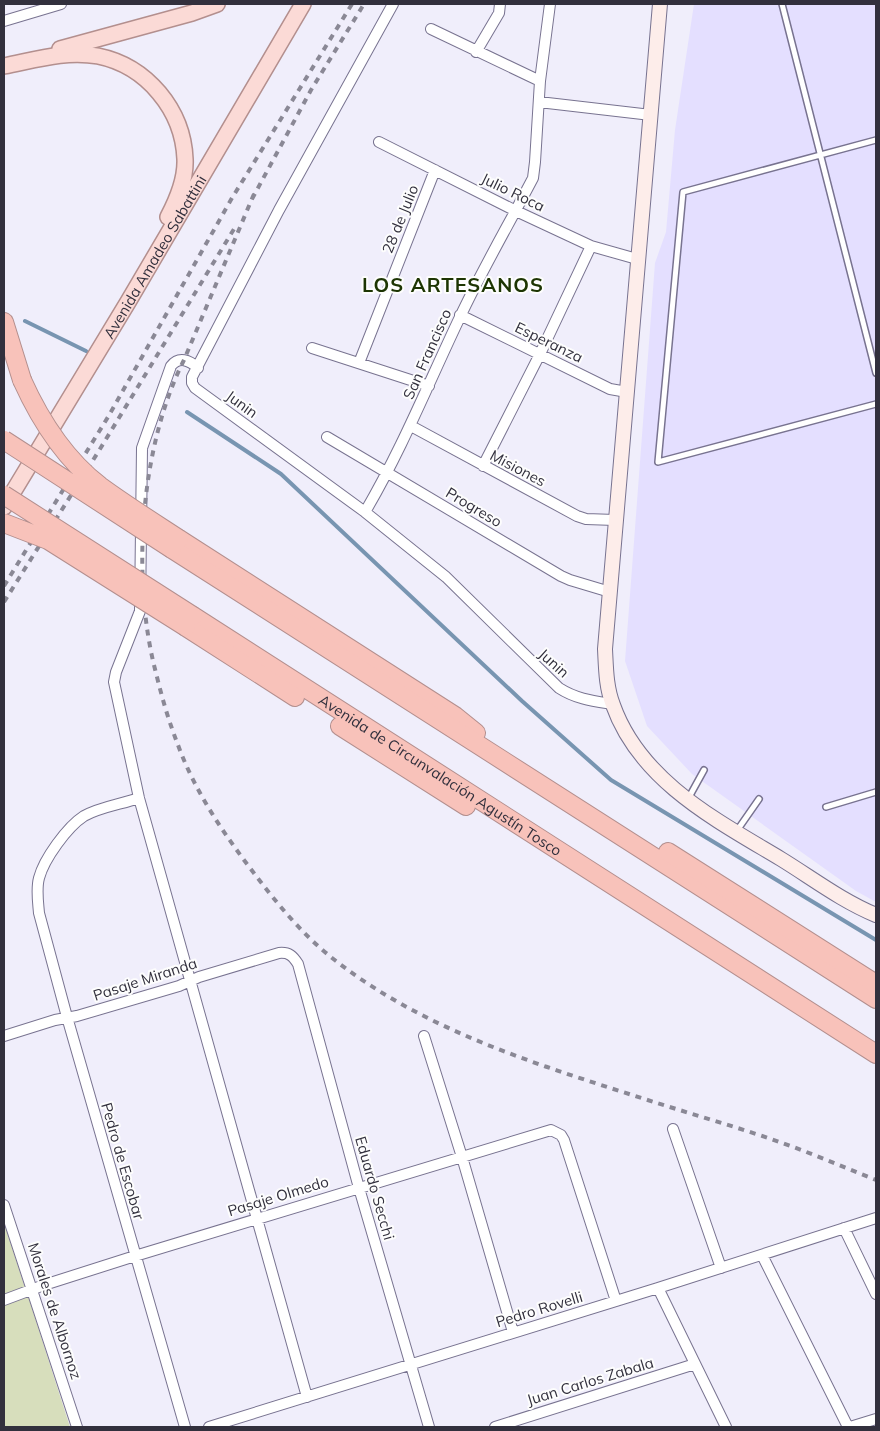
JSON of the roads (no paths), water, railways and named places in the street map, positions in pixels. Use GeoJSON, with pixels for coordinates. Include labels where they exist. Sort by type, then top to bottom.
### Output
{"type":"FeatureCollection","features":[{"type":"Feature","properties":{"kind":"highway"},"geometry":{"type":"LineString","coordinates":[[4,322],[22,380],[45,426],[81,469],[100,486],[176,544]]}},
{"type":"Feature","properties":{"kind":"highway"},"geometry":{"type":"LineString","coordinates":[[4,440],[176,544],[585,814],[876,999]]}},
{"type":"Feature","properties":{"kind":"highway","name":"Avenida de Circunvalación Agustín Tosco"},"geometry":{"type":"LineString","coordinates":[[4,496],[189,622],[595,874],[876,1054]]}},
{"type":"Feature","properties":{"kind":"highway"},"geometry":{"type":"LineString","coordinates":[[4,524],[48,540],[189,622]]}},
{"type":"Feature","properties":{"kind":"highway"},"geometry":{"type":"LineString","coordinates":[[585,814],[669,853],[876,984]]}},
{"type":"Feature","properties":{"kind":"main road"},"geometry":{"type":"LineString","coordinates":[[4,65],[217,4]]}},
{"type":"Feature","properties":{"kind":"main road","name":"Avenida Amadeo Sabattini"},"geometry":{"type":"LineString","coordinates":[[4,507],[304,4]]}},
{"type":"Feature","properties":{"kind":"main road"},"geometry":{"type":"LineString","coordinates":[[660,4],[610,592],[606,665],[612,704],[635,748],[654,771],[688,799],[736,832],[852,904],[876,915]]}},
{"type":"Feature","properties":{"kind":"main road"},"geometry":{"type":"LineString","coordinates":[[4,65],[52,56],[82,54],[99,57],[125,66],[144,78],[160,94],[176,120],[183,146],[184,173],[176,201],[96,336],[57,417]]}},
{"type":"Feature","properties":{"kind":"main road"},"geometry":{"type":"LineString","coordinates":[[4,496],[41,445]]}},
{"type":"Feature","properties":{"kind":"street"},"geometry":{"type":"LineString","coordinates":[[4,21],[61,4]]}},
{"type":"Feature","properties":{"kind":"street","name":"Junin"},"geometry":{"type":"LineString","coordinates":[[393,4],[279,210],[192,378],[192,383],[195,388],[365,512],[446,577],[559,688],[570,695],[583,699],[612,704]]}},
{"type":"Feature","properties":{"kind":"street"},"geometry":{"type":"LineString","coordinates":[[476,52],[499,13],[500,4]]}},
{"type":"Feature","properties":{"kind":"street","name":"San Francisco"},"geometry":{"type":"LineString","coordinates":[[365,512],[388,474],[460,315],[533,178],[536,162],[540,81],[550,4]]}},
{"type":"Feature","properties":{"kind":"street"},"geometry":{"type":"LineString","coordinates":[[431,30],[540,81]]}},
{"type":"Feature","properties":{"kind":"street"},"geometry":{"type":"LineString","coordinates":[[539,102],[651,115]]}},
{"type":"Feature","properties":{"kind":"street","name":"Julio Roca"},"geometry":{"type":"LineString","coordinates":[[379,142],[516,211],[591,246],[638,259]]}},
{"type":"Feature","properties":{"kind":"street","name":"28 de Julio"},"geometry":{"type":"LineString","coordinates":[[359,363],[435,170]]}},
{"type":"Feature","properties":{"kind":"street"},"geometry":{"type":"LineString","coordinates":[[483,466],[540,354],[591,246]]}},
{"type":"Feature","properties":{"kind":"street","name":"Esperanza"},"geometry":{"type":"LineString","coordinates":[[460,315],[610,389],[626,392]]}},
{"type":"Feature","properties":{"kind":"street"},"geometry":{"type":"LineString","coordinates":[[312,348],[429,386]]}},
{"type":"Feature","properties":{"kind":"street"},"geometry":{"type":"LineString","coordinates":[[198,368],[184,360],[177,361],[171,366],[142,448],[140,611],[116,672],[114,682],[139,798],[307,1396]]}},
{"type":"Feature","properties":{"kind":"street","name":"Misiones"},"geometry":{"type":"LineString","coordinates":[[411,426],[577,516],[586,519],[615,520]]}},
{"type":"Feature","properties":{"kind":"street","name":"Progreso"},"geometry":{"type":"LineString","coordinates":[[327,437],[561,576],[610,592]]}},
{"type":"Feature","properties":{"kind":"street","name":"Pedro de Escobar"},"geometry":{"type":"LineString","coordinates":[[139,798],[93,812],[75,823],[66,832],[41,871],[37,887],[38,901],[39,912],[67,1018],[185,1427]]}},
{"type":"Feature","properties":{"kind":"street","name":"Pasaje Miranda"},"geometry":{"type":"LineString","coordinates":[[4,1036],[179,986],[279,953],[285,952],[294,957]]}},
{"type":"Feature","properties":{"kind":"street","name":"Eduardo Secchi"},"geometry":{"type":"LineString","coordinates":[[294,957],[298,964],[359,1188],[429,1427]]}},
{"type":"Feature","properties":{"kind":"street"},"geometry":{"type":"LineString","coordinates":[[424,1036],[462,1157],[513,1332]]}},
{"type":"Feature","properties":{"kind":"street"},"geometry":{"type":"LineString","coordinates":[[673,1129],[721,1268]]}},
{"type":"Feature","properties":{"kind":"street","name":"Pasaje Olmedo"},"geometry":{"type":"LineString","coordinates":[[4,1300],[256,1218],[552,1130],[561,1135],[567,1150],[616,1301]]}},
{"type":"Feature","properties":{"kind":"street","name":"Morales de Albornoz"},"geometry":{"type":"LineString","coordinates":[[4,1205],[77,1427]]}},
{"type":"Feature","properties":{"kind":"street","name":"Pedro Rovelli"},"geometry":{"type":"LineString","coordinates":[[209,1427],[658,1288],[876,1218]]}},
{"type":"Feature","properties":{"kind":"street"},"geometry":{"type":"LineString","coordinates":[[844,1228],[876,1294]]}},
{"type":"Feature","properties":{"kind":"street"},"geometry":{"type":"LineString","coordinates":[[762,1255],[849,1427],[876,1419]]}},
{"type":"Feature","properties":{"kind":"street"},"geometry":{"type":"LineString","coordinates":[[658,1288],[726,1427]]}},
{"type":"Feature","properties":{"kind":"street","name":"Juan Carlos Zabala"},"geometry":{"type":"LineString","coordinates":[[494,1427],[695,1364]]}},
{"type":"Feature","properties":{"kind":"lane"},"geometry":{"type":"LineString","coordinates":[[782,4],[876,373]]}},
{"type":"Feature","properties":{"kind":"lane"},"geometry":{"type":"LineString","coordinates":[[876,140],[683,192],[658,462],[876,404]]}},
{"type":"Feature","properties":{"kind":"lane"},"geometry":{"type":"LineString","coordinates":[[688,799],[704,770]]}},
{"type":"Feature","properties":{"kind":"lane"},"geometry":{"type":"LineString","coordinates":[[826,807],[876,792]]}},
{"type":"Feature","properties":{"kind":"lane"},"geometry":{"type":"LineString","coordinates":[[736,832],[759,799]]}},
{"type":"Feature","properties":{"kind":"waterway"},"geometry":{"type":"LineString","coordinates":[[25,321],[86,351]]}},
{"type":"Feature","properties":{"kind":"waterway"},"geometry":{"type":"LineString","coordinates":[[187,412],[281,474],[522,701],[611,780],[876,940]]}},
{"type":"Feature","properties":{"kind":"railway"},"geometry":{"type":"LineString","coordinates":[[4,586],[108,417],[232,198],[352,4]]}},
{"type":"Feature","properties":{"kind":"railway"},"geometry":{"type":"LineString","coordinates":[[252,199],[311,90],[364,4]]}},
{"type":"Feature","properties":{"kind":"railway"},"geometry":{"type":"LineString","coordinates":[[254,194],[169,395],[149,472],[144,514],[142,556],[144,597],[148,636],[156,673],[163,701],[184,761],[218,822],[268,891],[312,940],[336,961],[372,987],[410,1009],[490,1046],[615,1090],[771,1139],[876,1180]]}},
{"type":"Feature","properties":{"kind":"railway"},"geometry":{"type":"LineString","coordinates":[[4,602],[234,229]]}},
{"type":"Feature","properties":{"kind":"district","name":"LOS ARTESANOS"},"geometry":{"type":"Point","coordinates":[453,284]}}]}
